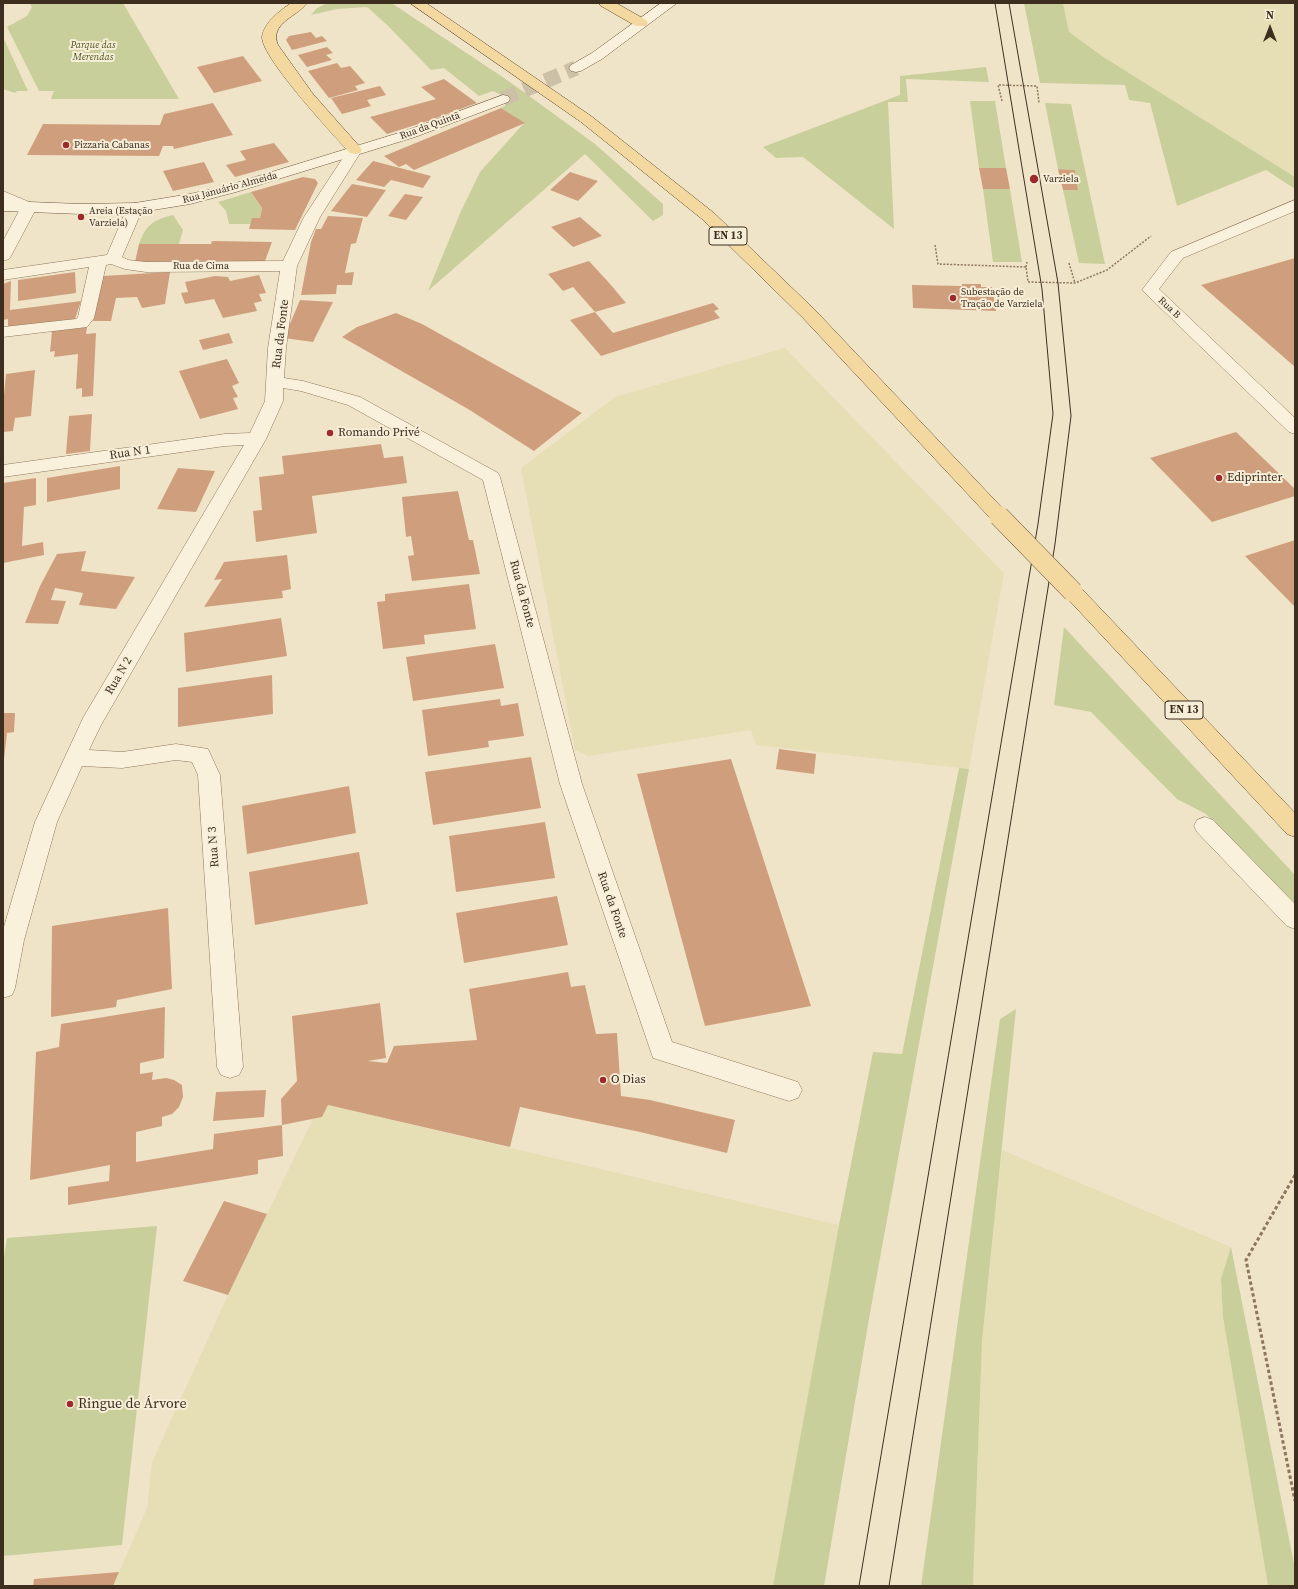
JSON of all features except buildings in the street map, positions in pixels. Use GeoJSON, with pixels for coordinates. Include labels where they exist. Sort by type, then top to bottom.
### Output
{"type":"FeatureCollection","features":[{"type":"Feature","properties":{"kind":"main road"},"geometry":{"type":"LineString","coordinates":[[300,3],[280,19],[272,28],[269,40],[274,52],[299,88],[355,150]]}},
{"type":"Feature","properties":{"kind":"main road","name":"EN 13"},"geometry":{"type":"LineString","coordinates":[[417,3],[586,120],[708,216],[809,314],[1295,828]]}},
{"type":"Feature","properties":{"kind":"main road"},"geometry":{"type":"LineString","coordinates":[[606,3],[641,23]]}},
{"type":"Feature","properties":{"kind":"street"},"geometry":{"type":"LineString","coordinates":[[576,68],[597,56],[670,3]]}},
{"type":"Feature","properties":{"kind":"street","name":"Rua da Quintã"},"geometry":{"type":"LineString","coordinates":[[355,150],[410,134],[503,98]]}},
{"type":"Feature","properties":{"kind":"street","name":"Rua Januário Almeida"},"geometry":{"type":"LineString","coordinates":[[3,206],[81,209],[135,208],[190,199],[231,189],[355,150]]}},
{"type":"Feature","properties":{"kind":"street","name":"Rua da Fonte"},"geometry":{"type":"LineString","coordinates":[[355,150],[312,217],[289,266],[277,348],[276,382],[303,386],[354,401],[491,477],[571,784],[662,1050],[789,1090]]}},
{"type":"Feature","properties":{"kind":"street"},"geometry":{"type":"LineString","coordinates":[[3,196],[29,207],[3,256]]}},
{"type":"Feature","properties":{"kind":"street","name":"Rua B"},"geometry":{"type":"LineString","coordinates":[[1295,205],[1178,255],[1150,290],[1295,428]]}},
{"type":"Feature","properties":{"kind":"street"},"geometry":{"type":"LineString","coordinates":[[3,332],[81,323],[86,318],[105,261],[135,208]]}},
{"type":"Feature","properties":{"kind":"street","name":"Rua de Cima"},"geometry":{"type":"LineString","coordinates":[[3,276],[105,261],[146,267],[289,266]]}},
{"type":"Feature","properties":{"kind":"street","name":"Rua N 2"},"geometry":{"type":"LineString","coordinates":[[3,988],[12,940],[28,878],[46,822],[75,757],[91,724],[257,439],[274,400],[276,382]]}},
{"type":"Feature","properties":{"kind":"street","name":"Rua N 1"},"geometry":{"type":"LineString","coordinates":[[3,471],[225,440],[257,439]]}},
{"type":"Feature","properties":{"kind":"street","name":"Rua N 3"},"geometry":{"type":"LineString","coordinates":[[75,757],[122,760],[176,752],[200,754],[209,775],[230,1067]]}},
{"type":"Feature","properties":{"kind":"street"},"geometry":{"type":"LineString","coordinates":[[1204,826],[1295,920]]}},
{"type":"Feature","properties":{"kind":"path"},"geometry":{"type":"LineString","coordinates":[[1002,101],[998,85],[1036,86],[1038,103]]}},
{"type":"Feature","properties":{"kind":"path"},"geometry":{"type":"LineString","coordinates":[[1027,262],[1026,267],[1028,282],[1075,284],[1107,270],[1151,236]]}},
{"type":"Feature","properties":{"kind":"path"},"geometry":{"type":"LineString","coordinates":[[935,245],[938,264],[1026,267]]}},
{"type":"Feature","properties":{"kind":"path"},"geometry":{"type":"LineString","coordinates":[[1069,263],[1075,284]]}},
{"type":"Feature","properties":{"kind":"path"},"geometry":{"type":"LineString","coordinates":[[1295,1176],[1246,1260],[1295,1501]]}},
{"type":"Feature","properties":{"kind":"shaded area"},"geometry":{"type":"Polygon","coordinates":[[[1063,3],[1295,3],[1295,177],[1102,56],[1069,32],[1063,3]]]}},
{"type":"Feature","properties":{"kind":"shaded area"},"geometry":{"type":"Polygon","coordinates":[[[785,348],[1004,573],[969,769],[756,745],[751,730],[588,756],[575,750],[521,468],[615,397],[785,348]]]}},
{"type":"Feature","properties":{"kind":"shaded area"},"geometry":{"type":"Polygon","coordinates":[[[328,1105],[839,1225],[773,1586],[113,1586],[147,1508],[152,1462],[228,1295],[313,1119],[322,1117],[328,1105]]]}},
{"type":"Feature","properties":{"kind":"shaded area"},"geometry":{"type":"Polygon","coordinates":[[[1002,1150],[1231,1247],[1221,1279],[1223,1317],[1268,1586],[973,1586],[982,1341],[1002,1150]]]}},
{"type":"Feature","properties":{"kind":"green space","name":"Parque das Merendas"},"geometry":{"type":"Polygon","coordinates":[[[29,3],[123,3],[179,99],[51,99],[54,91],[39,91],[7,27],[27,16],[32,7],[29,3]]]}},
{"type":"Feature","properties":{"kind":"green space"},"geometry":{"type":"Polygon","coordinates":[[[327,3],[393,4],[510,82],[595,144],[663,204],[663,215],[653,221],[585,154],[428,291],[461,211],[480,172],[524,123],[501,108],[513,101],[493,91],[479,96],[444,68],[431,70],[387,25],[367,7],[337,9],[311,15],[317,8],[327,3]]]}},
{"type":"Feature","properties":{"kind":"green space"},"geometry":{"type":"Polygon","coordinates":[[[1024,3],[1063,3],[1069,32],[1102,56],[1295,177],[1295,189],[1266,170],[1177,206],[1150,103],[1129,100],[1125,85],[1040,83],[1024,3]]]}},
{"type":"Feature","properties":{"kind":"green space"},"geometry":{"type":"Polygon","coordinates":[[[3,37],[28,91],[17,91],[15,93],[3,89],[3,37]]]}},
{"type":"Feature","properties":{"kind":"green space"},"geometry":{"type":"Polygon","coordinates":[[[986,67],[989,82],[906,79],[908,102],[888,102],[894,229],[803,157],[776,158],[763,147],[900,95],[900,76],[986,67]]]}},
{"type":"Feature","properties":{"kind":"green space"},"geometry":{"type":"Polygon","coordinates":[[[970,101],[995,101],[1006,168],[979,168],[970,101]]]}},
{"type":"Feature","properties":{"kind":"green space"},"geometry":{"type":"Polygon","coordinates":[[[1045,103],[1071,104],[1105,264],[1079,263],[1063,190],[1078,190],[1075,170],[1058,169],[1045,103]]]}},
{"type":"Feature","properties":{"kind":"green space"},"geometry":{"type":"Polygon","coordinates":[[[983,189],[1010,189],[1022,262],[993,262],[983,189]]]}},
{"type":"Feature","properties":{"kind":"green space"},"geometry":{"type":"Polygon","coordinates":[[[251,192],[262,208],[260,218],[251,224],[229,224],[226,211],[218,202],[251,192]]]}},
{"type":"Feature","properties":{"kind":"green space"},"geometry":{"type":"Polygon","coordinates":[[[173,215],[183,230],[179,244],[139,244],[148,227],[156,221],[173,215]]]}},
{"type":"Feature","properties":{"kind":"green space"},"geometry":{"type":"Polygon","coordinates":[[[1064,627],[1295,875],[1295,905],[1206,814],[1177,799],[1091,712],[1054,705],[1064,627]]]}},
{"type":"Feature","properties":{"kind":"green space"},"geometry":{"type":"Polygon","coordinates":[[[959,768],[969,769],[870,1313],[824,1586],[773,1586],[839,1225],[873,1052],[902,1054],[959,768]]]}},
{"type":"Feature","properties":{"kind":"green space"},"geometry":{"type":"Polygon","coordinates":[[[1016,1009],[982,1341],[973,1586],[921,1586],[1000,1019],[1016,1009]]]}},
{"type":"Feature","properties":{"kind":"green space","name":"Ringue de Árvore"},"geometry":{"type":"Polygon","coordinates":[[[157,1226],[122,1545],[3,1556],[3,1263],[7,1238],[157,1226]]]}},
{"type":"Feature","properties":{"kind":"green space"},"geometry":{"type":"Polygon","coordinates":[[[1231,1247],[1295,1569],[1295,1586],[1268,1586],[1223,1317],[1221,1279],[1231,1247]]]}},
{"type":"Feature","properties":{"kind":"tunnel"},"geometry":{"type":"LineString","coordinates":[[503,99],[576,68]]}},
{"type":"Feature","properties":{"kind":"tram line"},"geometry":{"type":"LineString","coordinates":[[859,1586],[1038,524],[1053,414],[1042,289],[995,3]]}},
{"type":"Feature","properties":{"kind":"tram line"},"geometry":{"type":"LineString","coordinates":[[889,1586],[1055,544],[1071,416],[1058,283],[1009,3]]}},
{"type":"Feature","properties":{"kind":"place","name":"Pizzaria Cabanas"},"geometry":{"type":"Point","coordinates":[66,145]}},
{"type":"Feature","properties":{"kind":"place","name":"Varziela"},"geometry":{"type":"Point","coordinates":[1034,179]}},
{"type":"Feature","properties":{"kind":"place","name":"Areia (Estação Varziela)"},"geometry":{"type":"Point","coordinates":[81,217]}},
{"type":"Feature","properties":{"kind":"place","name":"Subestação de Tração de Varziela"},"geometry":{"type":"Point","coordinates":[953,298]}},
{"type":"Feature","properties":{"kind":"place","name":"Romando Privé"},"geometry":{"type":"Point","coordinates":[330,433]}},
{"type":"Feature","properties":{"kind":"place","name":"Ediprinter"},"geometry":{"type":"Point","coordinates":[1219,478]}},
{"type":"Feature","properties":{"kind":"place","name":"O Dias"},"geometry":{"type":"Point","coordinates":[603,1080]}},
{"type":"Feature","properties":{"kind":"place","name":"Ringue de Árvore"},"geometry":{"type":"Point","coordinates":[70,1404]}}]}
